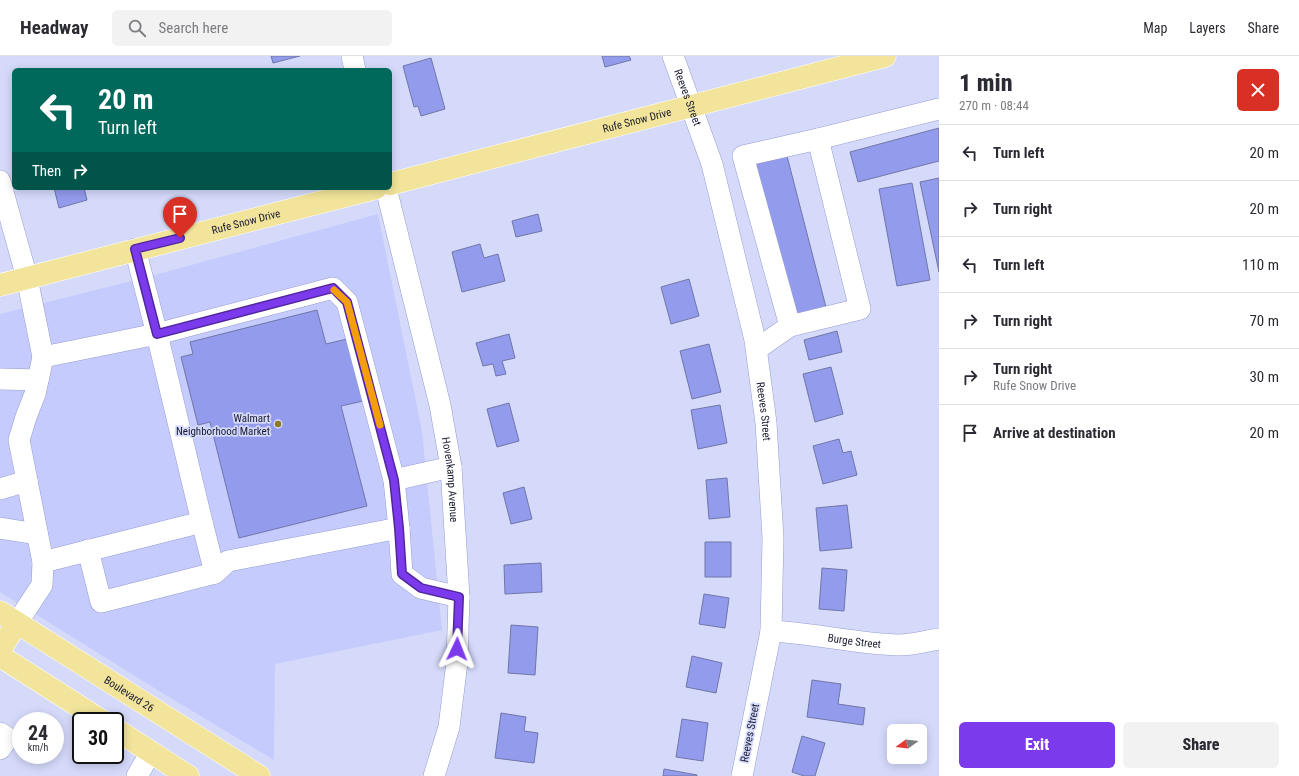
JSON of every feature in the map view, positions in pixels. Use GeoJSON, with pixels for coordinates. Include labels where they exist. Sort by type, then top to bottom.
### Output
{"type":"FeatureCollection","features":[{"type":"Feature","properties":{"kind":"main road","name":"Rufe Snow Drive"},"geometry":{"type":"LineString","coordinates":[[392,183],[885,56]]}},
{"type":"Feature","properties":{"kind":"main road","name":"Rufe Snow Drive"},"geometry":{"type":"LineString","coordinates":[[0,285],[368,190]]}},
{"type":"Feature","properties":{"kind":"main road"},"geometry":{"type":"LineString","coordinates":[[0,650],[9,618]]}},
{"type":"Feature","properties":{"kind":"main road","name":"Boulevard 26"},"geometry":{"type":"LineString","coordinates":[[9,618],[259,776]]}},
{"type":"Feature","properties":{"kind":"main road"},"geometry":{"type":"LineString","coordinates":[[0,656],[88,712]]}},
{"type":"Feature","properties":{"kind":"main road"},"geometry":{"type":"LineString","coordinates":[[124,735],[186,775]]}},
{"type":"Feature","properties":{"kind":"street"},"geometry":{"type":"LineString","coordinates":[[352,56],[355,68]]}},
{"type":"Feature","properties":{"kind":"street","name":"Reeves Street"},"geometry":{"type":"LineString","coordinates":[[673,56],[712,164],[757,349],[766,423],[773,538],[771,631],[742,776]]}},
{"type":"Feature","properties":{"kind":"street"},"geometry":{"type":"LineString","coordinates":[[712,164],[939,109]]}},
{"type":"Feature","properties":{"kind":"street"},"geometry":{"type":"LineString","coordinates":[[757,349],[790,326],[860,309],[818,139]]}},
{"type":"Feature","properties":{"kind":"street"},"geometry":{"type":"LineString","coordinates":[[743,156],[790,326]]}},
{"type":"Feature","properties":{"kind":"street"},"geometry":{"type":"LineString","coordinates":[[0,181],[27,278],[43,357],[35,394],[26,417],[20,440],[43,562],[42,585],[9,618]]}},
{"type":"Feature","properties":{"kind":"street","name":"Hovenkamp Avenue"},"geometry":{"type":"LineString","coordinates":[[386,190],[440,406],[451,467],[459,597],[456,662],[448,727],[434,776]]}},
{"type":"Feature","properties":{"kind":"street"},"geometry":{"type":"LineString","coordinates":[[135,249],[215,573]]}},
{"type":"Feature","properties":{"kind":"street"},"geometry":{"type":"LineString","coordinates":[[43,357],[157,334],[333,288],[347,302],[394,480],[402,574],[421,588],[459,597]]}},
{"type":"Feature","properties":{"kind":"street"},"geometry":{"type":"LineString","coordinates":[[0,379],[38,380]]}},
{"type":"Feature","properties":{"kind":"street"},"geometry":{"type":"LineString","coordinates":[[394,480],[451,467]]}},
{"type":"Feature","properties":{"kind":"street"},"geometry":{"type":"LineString","coordinates":[[0,489],[27,481]]}},
{"type":"Feature","properties":{"kind":"street"},"geometry":{"type":"LineString","coordinates":[[43,562],[202,522]]}},
{"type":"Feature","properties":{"kind":"street"},"geometry":{"type":"LineString","coordinates":[[0,528],[37,534]]}},
{"type":"Feature","properties":{"kind":"street"},"geometry":{"type":"LineString","coordinates":[[88,550],[101,602],[215,573],[228,561],[399,528]]}},
{"type":"Feature","properties":{"kind":"street","name":"Burge Street"},"geometry":{"type":"LineString","coordinates":[[771,631],[796,632],[854,642],[901,645],[939,639]]}},
{"type":"Feature","properties":{"kind":"street"},"geometry":{"type":"LineString","coordinates":[[0,733],[8,738],[0,749]]}},
{"type":"Feature","properties":{"kind":"street"},"geometry":{"type":"LineString","coordinates":[[138,776],[151,752]]}},
{"type":"Feature","properties":{"kind":"shaded area","name":"Walmart Neighborhood Market"},"geometry":{"type":"Polygon","coordinates":[[[378,214],[422,431],[442,630],[275,664],[274,760],[159,691],[0,592],[0,314],[151,276],[378,214]]]}},
{"type":"Feature","properties":{"kind":"building"},"geometry":{"type":"Polygon","coordinates":[[[271,56],[300,56],[273,63],[271,56]]]}},
{"type":"Feature","properties":{"kind":"building"},"geometry":{"type":"Polygon","coordinates":[[[602,56],[629,56],[631,60],[605,67],[602,56]]]}},
{"type":"Feature","properties":{"kind":"building"},"geometry":{"type":"Polygon","coordinates":[[[431,58],[445,109],[421,116],[418,106],[414,107],[403,66],[431,58]]]}},
{"type":"Feature","properties":{"kind":"building"},"geometry":{"type":"Polygon","coordinates":[[[939,128],[939,161],[858,182],[850,152],[939,128]]]}},
{"type":"Feature","properties":{"kind":"building"},"geometry":{"type":"Polygon","coordinates":[[[787,156],[827,311],[796,319],[756,164],[787,156]]]}},
{"type":"Feature","properties":{"kind":"building"},"geometry":{"type":"Polygon","coordinates":[[[939,178],[939,272],[920,182],[939,178]]]}},
{"type":"Feature","properties":{"kind":"building"},"geometry":{"type":"Polygon","coordinates":[[[912,183],[930,280],[897,286],[879,189],[912,183]]]}},
{"type":"Feature","properties":{"kind":"building"},"geometry":{"type":"Polygon","coordinates":[[[54,190],[84,190],[87,200],[59,208],[54,190]]]}},
{"type":"Feature","properties":{"kind":"building"},"geometry":{"type":"Polygon","coordinates":[[[538,214],[542,231],[516,237],[512,221],[538,214]]]}},
{"type":"Feature","properties":{"kind":"building"},"geometry":{"type":"Polygon","coordinates":[[[480,244],[484,258],[498,254],[505,281],[462,292],[452,252],[480,244]]]}},
{"type":"Feature","properties":{"kind":"building"},"geometry":{"type":"Polygon","coordinates":[[[689,279],[699,316],[671,324],[661,287],[689,279]]]}},
{"type":"Feature","properties":{"kind":"building","name":"Walmart Neighborhood Market"},"geometry":{"type":"Polygon","coordinates":[[[317,310],[326,344],[347,339],[363,401],[341,406],[367,506],[239,538],[210,422],[198,425],[181,357],[193,354],[190,342],[317,310]]]}},
{"type":"Feature","properties":{"kind":"building"},"geometry":{"type":"Polygon","coordinates":[[[837,331],[842,352],[809,360],[804,340],[837,331]]]}},
{"type":"Feature","properties":{"kind":"building"},"geometry":{"type":"Polygon","coordinates":[[[509,334],[515,358],[502,361],[506,374],[496,376],[493,364],[483,366],[476,343],[509,334]]]}},
{"type":"Feature","properties":{"kind":"building"},"geometry":{"type":"Polygon","coordinates":[[[709,344],[721,392],[692,399],[680,351],[709,344]]]}},
{"type":"Feature","properties":{"kind":"building"},"geometry":{"type":"Polygon","coordinates":[[[831,367],[843,414],[815,422],[803,374],[831,367]]]}},
{"type":"Feature","properties":{"kind":"building"},"geometry":{"type":"Polygon","coordinates":[[[509,403],[519,441],[497,447],[487,409],[509,403]]]}},
{"type":"Feature","properties":{"kind":"building"},"geometry":{"type":"Polygon","coordinates":[[[720,405],[727,443],[698,449],[691,410],[720,405]]]}},
{"type":"Feature","properties":{"kind":"building"},"geometry":{"type":"Polygon","coordinates":[[[839,439],[843,453],[851,451],[857,475],[823,484],[813,446],[839,439]]]}},
{"type":"Feature","properties":{"kind":"building"},"geometry":{"type":"Polygon","coordinates":[[[727,478],[730,517],[709,519],[706,480],[727,478]]]}},
{"type":"Feature","properties":{"kind":"building"},"geometry":{"type":"Polygon","coordinates":[[[524,487],[532,519],[511,524],[503,493],[524,487]]]}},
{"type":"Feature","properties":{"kind":"building"},"geometry":{"type":"Polygon","coordinates":[[[847,505],[852,548],[820,551],[816,508],[847,505]]]}},
{"type":"Feature","properties":{"kind":"building"},"geometry":{"type":"Polygon","coordinates":[[[705,542],[731,542],[731,577],[705,577],[705,542]]]}},
{"type":"Feature","properties":{"kind":"building"},"geometry":{"type":"Polygon","coordinates":[[[541,563],[542,592],[505,594],[504,565],[541,563]]]}},
{"type":"Feature","properties":{"kind":"building"},"geometry":{"type":"Polygon","coordinates":[[[822,568],[847,570],[844,611],[819,609],[822,568]]]}},
{"type":"Feature","properties":{"kind":"building"},"geometry":{"type":"Polygon","coordinates":[[[704,594],[729,598],[725,628],[699,624],[704,594]]]}},
{"type":"Feature","properties":{"kind":"building"},"geometry":{"type":"Polygon","coordinates":[[[511,625],[538,627],[535,675],[508,673],[511,625]]]}},
{"type":"Feature","properties":{"kind":"building"},"geometry":{"type":"Polygon","coordinates":[[[692,656],[722,663],[716,693],[686,687],[692,656]]]}},
{"type":"Feature","properties":{"kind":"building"},"geometry":{"type":"Polygon","coordinates":[[[812,680],[841,684],[838,704],[865,708],[863,725],[807,717],[812,680]]]}},
{"type":"Feature","properties":{"kind":"building"},"geometry":{"type":"Polygon","coordinates":[[[501,713],[526,717],[524,731],[538,733],[534,763],[495,758],[501,713]]]}},
{"type":"Feature","properties":{"kind":"building"},"geometry":{"type":"Polygon","coordinates":[[[682,719],[708,723],[703,761],[676,757],[682,719]]]}},
{"type":"Feature","properties":{"kind":"building"},"geometry":{"type":"Polygon","coordinates":[[[802,736],[825,743],[815,776],[804,776],[792,772],[802,736]]]}},
{"type":"Feature","properties":{"kind":"building"},"geometry":{"type":"Polygon","coordinates":[[[664,769],[697,775],[697,776],[663,776],[664,769]]]}},
{"type":"Feature","properties":{"kind":"slow traffic"},"geometry":{"type":"LineString","coordinates":[[334,290],[347,302],[380,425]]}},
{"type":"Feature","properties":{"kind":"place","name":"Walmart Neighborhood Market"},"geometry":{"type":"Point","coordinates":[278,424]}},
{"type":"Feature","properties":{"kind":"route"},"geometry":{"type":"LineString","coordinates":[[180,238],[135,249],[157,334],[333,288],[347,302],[394,480],[402,574],[421,588],[459,597],[457,649]]}}]}
